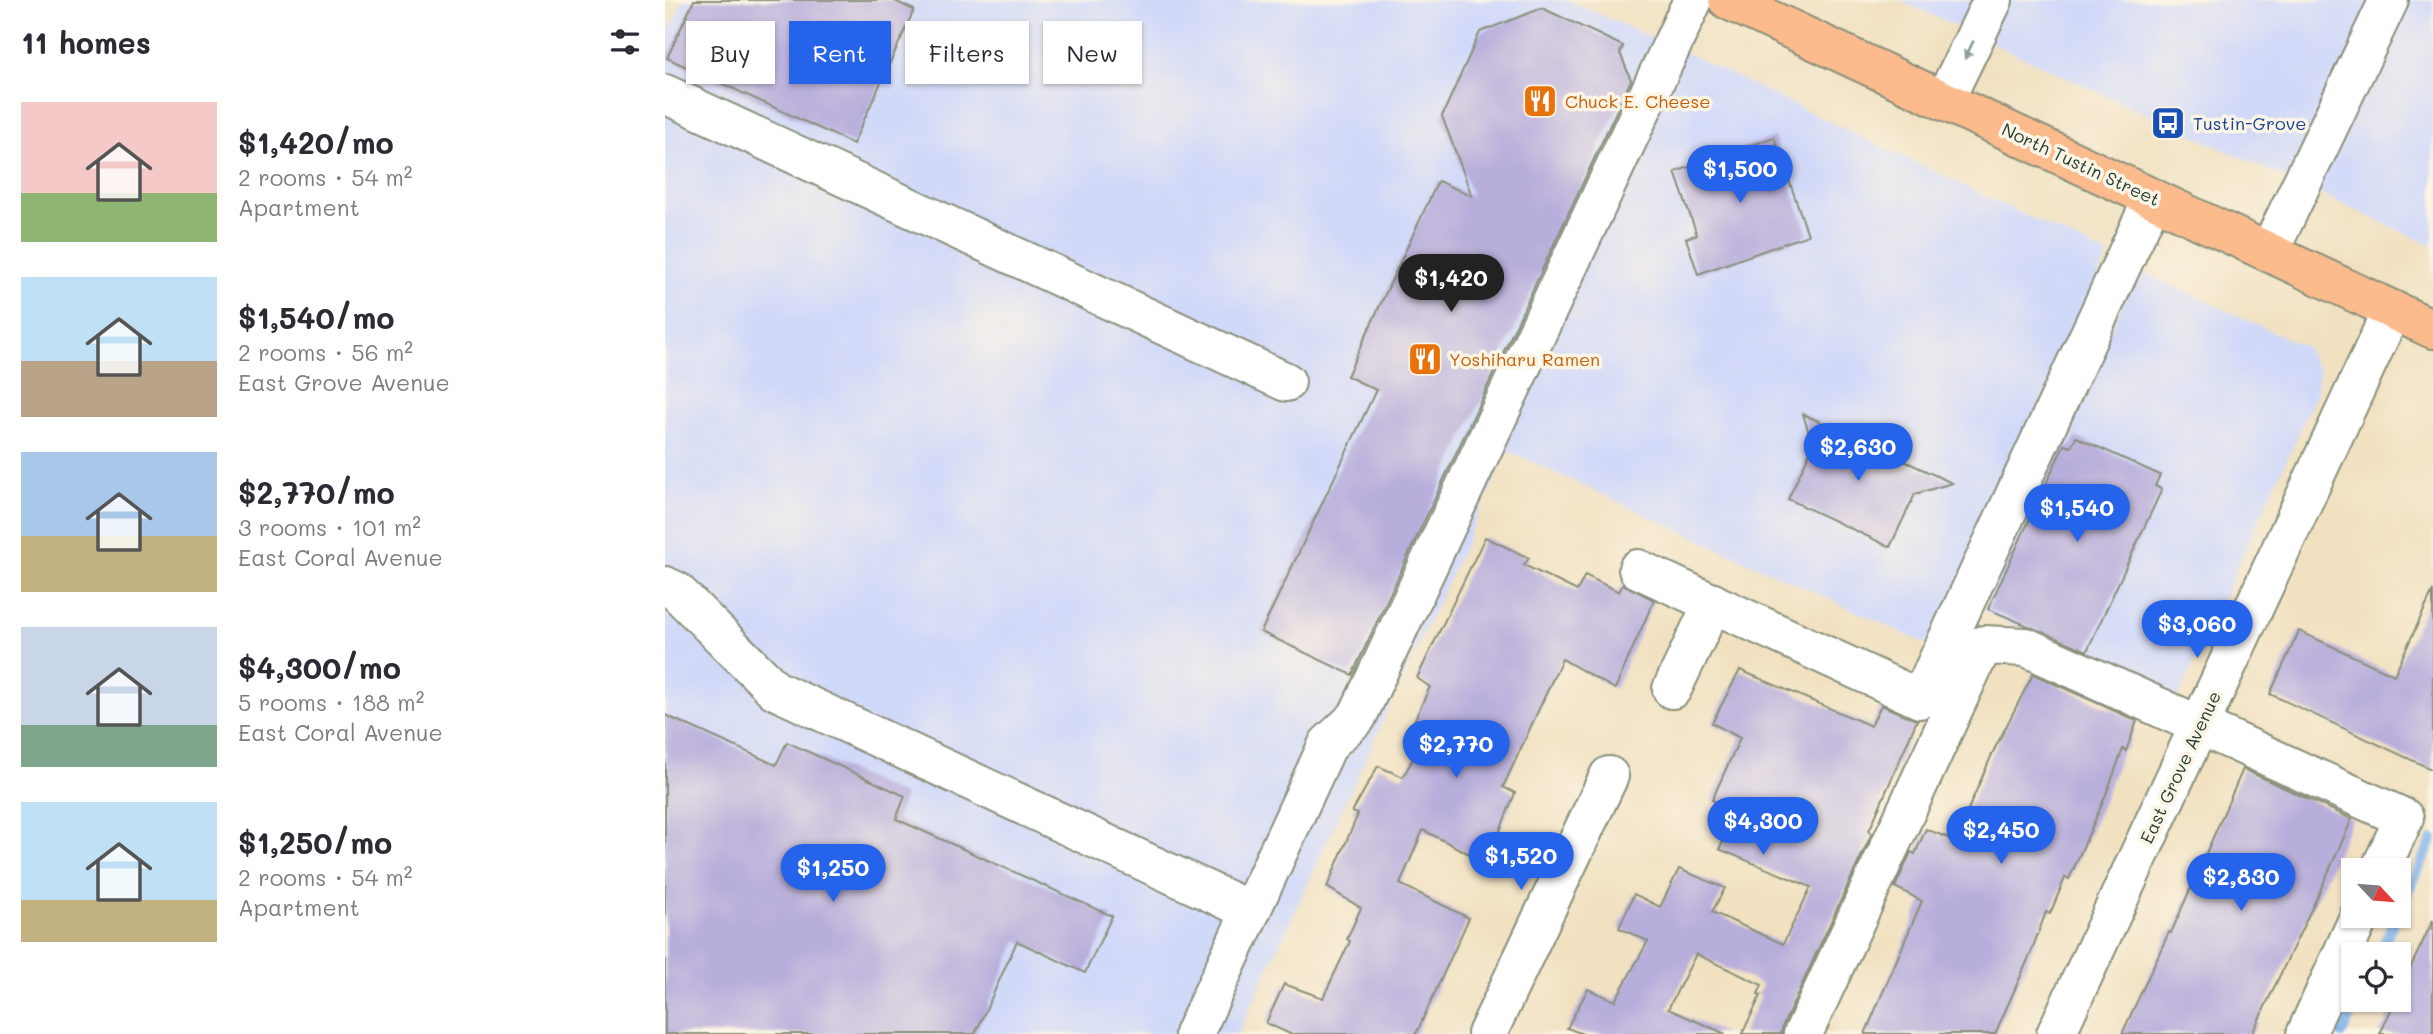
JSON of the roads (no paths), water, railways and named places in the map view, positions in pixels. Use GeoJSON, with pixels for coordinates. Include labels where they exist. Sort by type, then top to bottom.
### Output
{"type":"FeatureCollection","features":[{"type":"Feature","properties":{"kind":"main road","name":"North Tustin Street"},"geometry":{"type":"LineString","coordinates":[[1728,0],[2433,329]]}},
{"type":"Feature","properties":{"kind":"street"},"geometry":{"type":"LineString","coordinates":[[1194,1034],[1328,744],[1357,717],[1693,0]]}},
{"type":"Feature","properties":{"kind":"street"},"geometry":{"type":"LineString","coordinates":[[1944,101],[1993,0]]}},
{"type":"Feature","properties":{"kind":"street"},"geometry":{"type":"LineString","coordinates":[[2269,253],[2389,0]]}},
{"type":"Feature","properties":{"kind":"street"},"geometry":{"type":"LineString","coordinates":[[665,94],[1286,382]]}},
{"type":"Feature","properties":{"kind":"street"},"geometry":{"type":"LineString","coordinates":[[1638,569],[1920,699],[2153,198]]}},
{"type":"Feature","properties":{"kind":"street","name":"East Grove Avenue"},"geometry":{"type":"LineString","coordinates":[[2056,1034],[2392,310]]}},
{"type":"Feature","properties":{"kind":"street"},"geometry":{"type":"LineString","coordinates":[[665,586],[676,591],[775,690],[1251,911]]}},
{"type":"Feature","properties":{"kind":"street"},"geometry":{"type":"LineString","coordinates":[[1672,689],[1713,603]]}},
{"type":"Feature","properties":{"kind":"street"},"geometry":{"type":"LineString","coordinates":[[1803,1034],[1983,645],[2026,647],[2404,818],[2386,858]]}},
{"type":"Feature","properties":{"kind":"street"},"geometry":{"type":"LineString","coordinates":[[1487,1034],[1609,776]]}},
{"type":"Feature","properties":{"kind":"street"},"geometry":{"type":"LineString","coordinates":[[2307,1034],[2354,928]]}},
{"type":"Feature","properties":{"kind":"waterway"},"geometry":{"type":"LineString","coordinates":[[2411,886],[2433,839]]}},
{"type":"Feature","properties":{"kind":"waterway"},"geometry":{"type":"LineString","coordinates":[[2385,942],[2391,928]]}},
{"type":"Feature","properties":{"kind":"waterway"},"geometry":{"type":"LineString","coordinates":[[2342,1034],[2352,1012]]}},
{"type":"Feature","properties":{"kind":"place","name":"Chuck E. Cheese"},"geometry":{"type":"Point","coordinates":[1540,101]}},
{"type":"Feature","properties":{"kind":"place","name":"Tustin-Grove"},"geometry":{"type":"Point","coordinates":[2168,123]}},
{"type":"Feature","properties":{"kind":"place","name":"Yoshiharu Ramen"},"geometry":{"type":"Point","coordinates":[1425,359]}}]}
